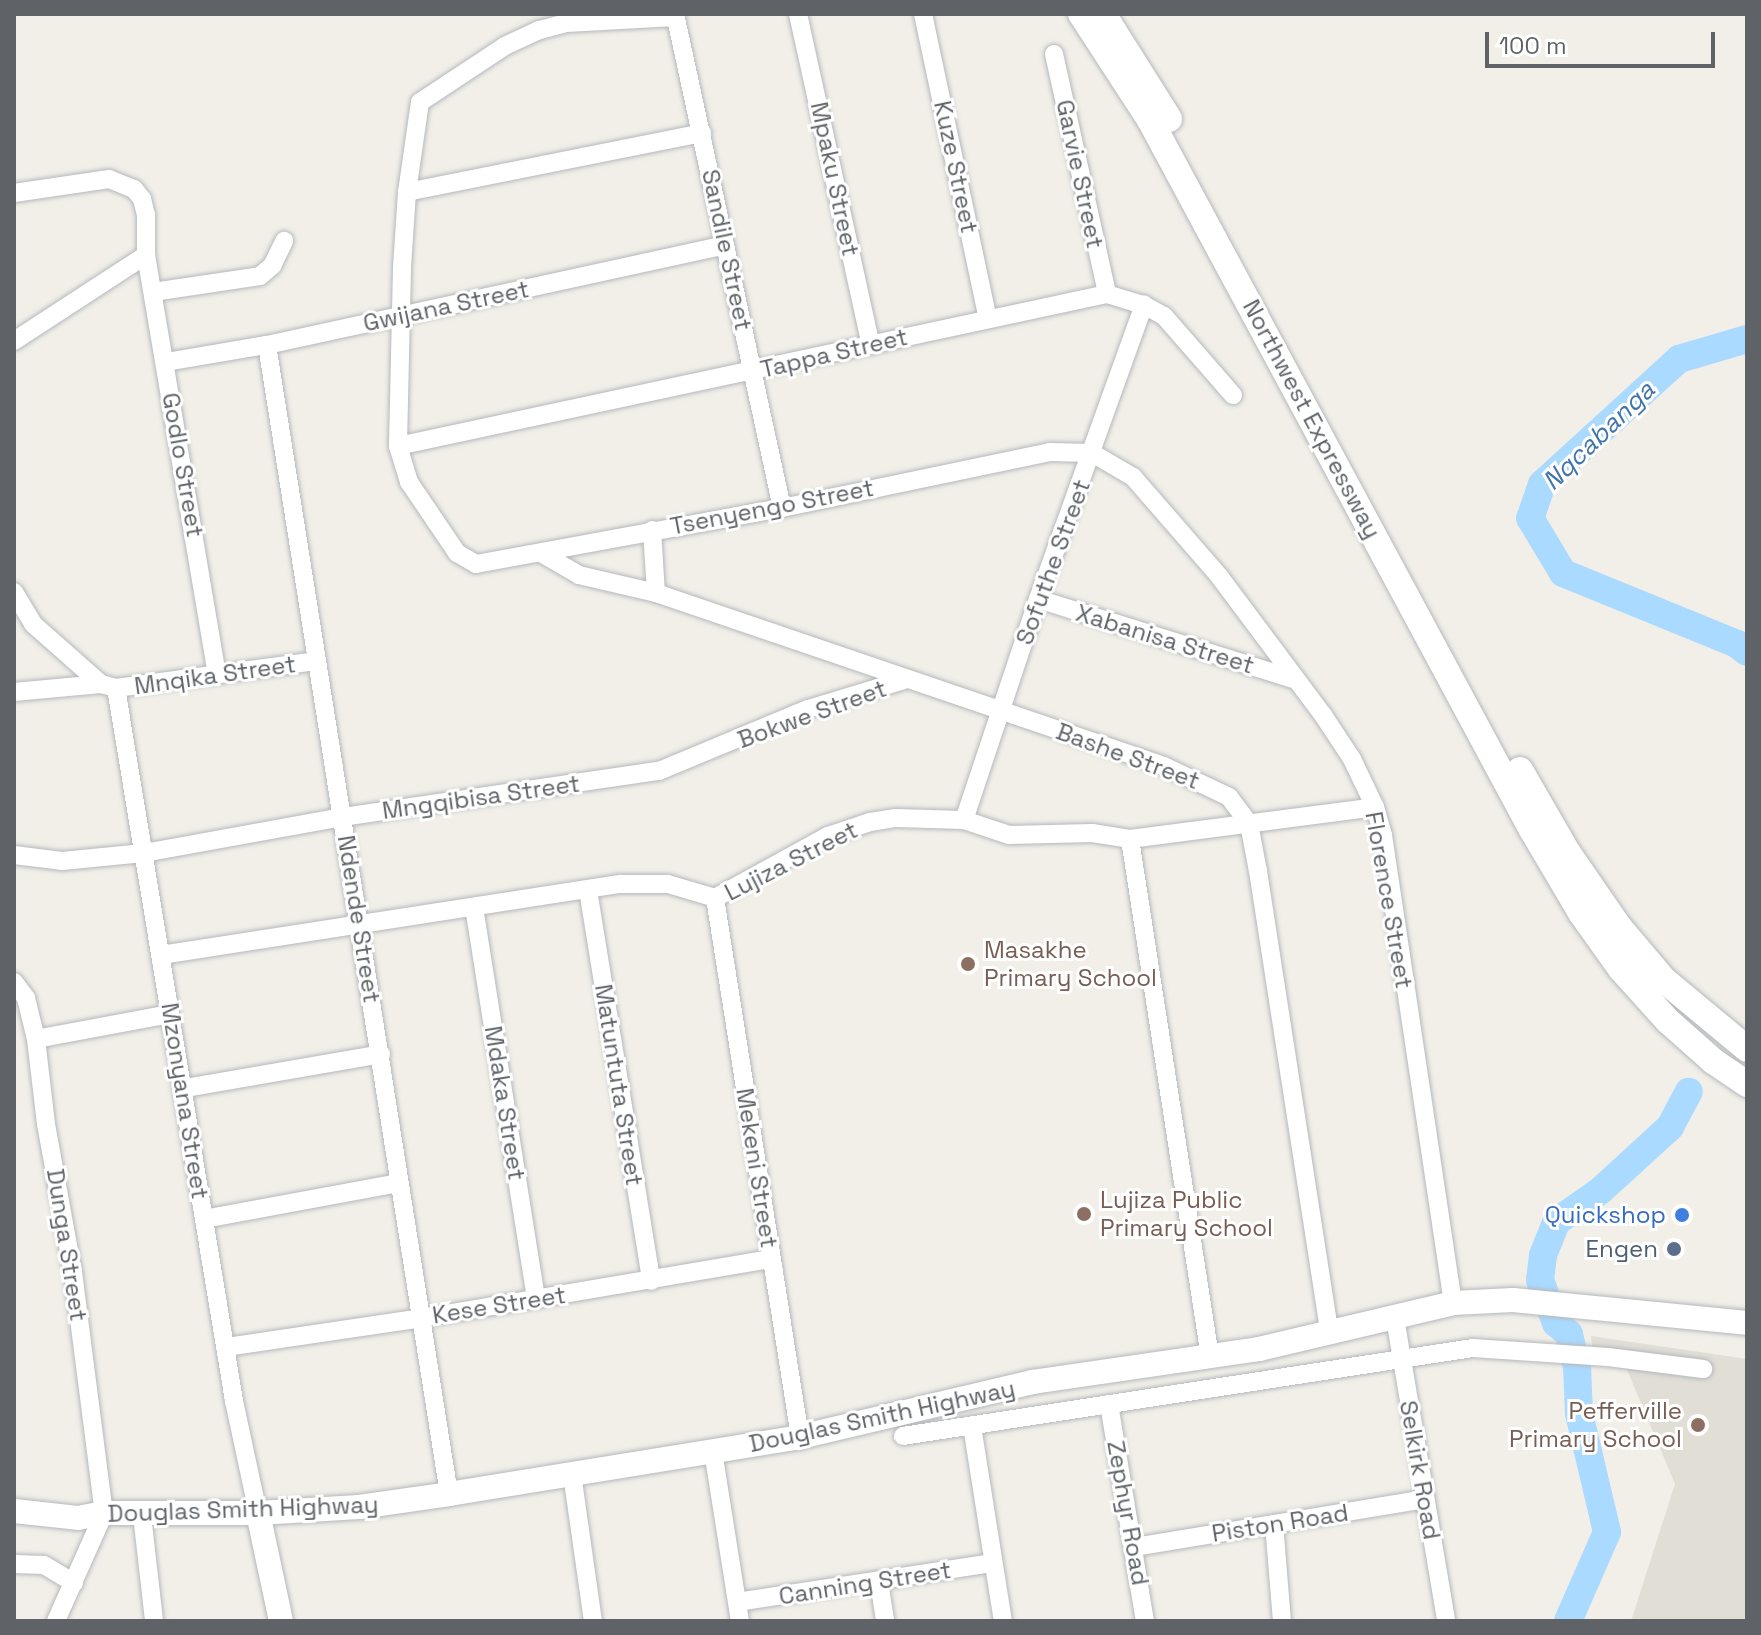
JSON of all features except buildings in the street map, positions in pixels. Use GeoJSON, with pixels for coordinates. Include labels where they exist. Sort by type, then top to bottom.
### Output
{"type":"FeatureCollection","features":[{"type":"Feature","properties":{"kind":"main road","name":"Northwest Expressway"},"geometry":{"type":"LineString","coordinates":[[1081,14],[1150,120],[1540,826]]}},
{"type":"Feature","properties":{"kind":"main road","name":"Northwest Expressway"},"geometry":{"type":"LineString","coordinates":[[1103,14],[1146,77],[1185,147],[1540,826]]}},
{"type":"Feature","properties":{"kind":"main road"},"geometry":{"type":"LineString","coordinates":[[1540,826],[1664,980],[1747,1049]]}},
{"type":"Feature","properties":{"kind":"main road"},"geometry":{"type":"LineString","coordinates":[[1540,826],[1581,913],[1621,969],[1668,1021],[1713,1061],[1747,1084]]}},
{"type":"Feature","properties":{"kind":"street","name":"Mpaku Street"},"geometry":{"type":"LineString","coordinates":[[798,14],[871,345]]}},
{"type":"Feature","properties":{"kind":"street","name":"Kuze Street"},"geometry":{"type":"LineString","coordinates":[[923,14],[988,319]]}},
{"type":"Feature","properties":{"kind":"street"},"geometry":{"type":"LineString","coordinates":[[398,446],[402,268],[407,192],[420,102],[505,46],[565,19],[675,15]]}},
{"type":"Feature","properties":{"kind":"street","name":"Sandile Street"},"geometry":{"type":"LineString","coordinates":[[675,15],[782,508]]}},
{"type":"Feature","properties":{"kind":"street","name":"Garvie Street"},"geometry":{"type":"LineString","coordinates":[[1054,54],[1107,294]]}},
{"type":"Feature","properties":{"kind":"street"},"geometry":{"type":"LineString","coordinates":[[407,192],[702,133]]}},
{"type":"Feature","properties":{"kind":"street","name":"Godlo Street"},"geometry":{"type":"LineString","coordinates":[[14,193],[109,179],[123,183],[142,199],[146,215],[146,255],[217,674]]}},
{"type":"Feature","properties":{"kind":"street"},"geometry":{"type":"LineString","coordinates":[[153,292],[260,276],[272,266],[284,241]]}},
{"type":"Feature","properties":{"kind":"street","name":"Gwijana Street"},"geometry":{"type":"LineString","coordinates":[[166,362],[267,345],[725,245]]}},
{"type":"Feature","properties":{"kind":"street"},"geometry":{"type":"LineString","coordinates":[[14,341],[146,255]]}},
{"type":"Feature","properties":{"kind":"street","name":"Tappa Street"},"geometry":{"type":"LineString","coordinates":[[398,446],[1107,294],[1144,305],[1172,324],[1233,395]]}},
{"type":"Feature","properties":{"kind":"street","name":"Sofuthe Street"},"geometry":{"type":"LineString","coordinates":[[964,820],[1038,599],[1144,305]]}},
{"type":"Feature","properties":{"kind":"street","name":"Ndende Street"},"geometry":{"type":"LineString","coordinates":[[267,345],[449,1494]]}},
{"type":"Feature","properties":{"kind":"street","name":"Tsenyengo Street"},"geometry":{"type":"LineString","coordinates":[[398,446],[409,482],[457,553],[476,564],[782,508],[1032,455],[1092,453]]}},
{"type":"Feature","properties":{"kind":"street","name":"Florence Street"},"geometry":{"type":"LineString","coordinates":[[1092,453],[1133,477],[1155,498],[1259,629],[1352,759],[1375,807],[1383,835],[1453,1303]]}},
{"type":"Feature","properties":{"kind":"street"},"geometry":{"type":"LineString","coordinates":[[652,530],[656,593]]}},
{"type":"Feature","properties":{"kind":"street","name":"Bashe Street"},"geometry":{"type":"LineString","coordinates":[[541,553],[579,575],[656,593],[1194,778],[1229,797],[1249,824]]}},
{"type":"Feature","properties":{"kind":"street"},"geometry":{"type":"LineString","coordinates":[[14,592],[33,624],[108,686]]}},
{"type":"Feature","properties":{"kind":"street","name":"Xabanisa Street"},"geometry":{"type":"LineString","coordinates":[[1038,599],[1293,679]]}},
{"type":"Feature","properties":{"kind":"street","name":"Mnqika Street"},"geometry":{"type":"LineString","coordinates":[[14,692],[108,686],[315,661]]}},
{"type":"Feature","properties":{"kind":"street","name":"Bokwe Street"},"geometry":{"type":"LineString","coordinates":[[676,766],[808,709],[904,680]]}},
{"type":"Feature","properties":{"kind":"street","name":"Mzonyana Street"},"geometry":{"type":"LineString","coordinates":[[108,686],[144,853],[239,1429],[258,1513]]}},
{"type":"Feature","properties":{"kind":"street","name":"Mngqibisa Street"},"geometry":{"type":"LineString","coordinates":[[14,855],[62,861],[144,853],[342,817],[676,766]]}},
{"type":"Feature","properties":{"kind":"street","name":"Lujiza Street"},"geometry":{"type":"LineString","coordinates":[[161,955],[622,884],[668,884],[715,898],[804,848],[853,827],[896,818],[964,820],[1009,835],[1092,833],[1130,839],[1375,807]]}},
{"type":"Feature","properties":{"kind":"street"},"geometry":{"type":"LineString","coordinates":[[1249,824],[1287,1042],[1330,1334]]}},
{"type":"Feature","properties":{"kind":"street"},"geometry":{"type":"LineString","coordinates":[[1130,839],[1210,1357]]}},
{"type":"Feature","properties":{"kind":"street","name":"Matuntuta Street"},"geometry":{"type":"LineString","coordinates":[[588,890],[651,1281]]}},
{"type":"Feature","properties":{"kind":"street","name":"Mekeni Street"},"geometry":{"type":"LineString","coordinates":[[715,898],[800,1437]]}},
{"type":"Feature","properties":{"kind":"street","name":"Mdaka Street"},"geometry":{"type":"LineString","coordinates":[[474,907],[536,1299]]}},
{"type":"Feature","properties":{"kind":"street","name":"Dunga Street"},"geometry":{"type":"LineString","coordinates":[[14,982],[26,998],[36,1039],[46,1124],[73,1272],[104,1513]]}},
{"type":"Feature","properties":{"kind":"street"},"geometry":{"type":"LineString","coordinates":[[36,1039],[170,1014]]}},
{"type":"Feature","properties":{"kind":"street"},"geometry":{"type":"LineString","coordinates":[[185,1088],[381,1054]]}},
{"type":"Feature","properties":{"kind":"street"},"geometry":{"type":"LineString","coordinates":[[204,1219],[399,1183]]}},
{"type":"Feature","properties":{"kind":"street","name":"Kese Street"},"geometry":{"type":"LineString","coordinates":[[226,1347],[422,1318],[771,1259]]}},
{"type":"Feature","properties":{"kind":"street","name":"Douglas Smith Highway"},"geometry":{"type":"LineString","coordinates":[[14,1511],[78,1518],[104,1513],[258,1513],[359,1507],[449,1494],[800,1437],[1033,1382],[1210,1357],[1330,1334],[1453,1303],[1489,1300],[1543,1303],[1747,1323]]}},
{"type":"Feature","properties":{"kind":"street","name":"Selkirk Road"},"geometry":{"type":"LineString","coordinates":[[1395,1318],[1446,1621]]}},
{"type":"Feature","properties":{"kind":"street"},"geometry":{"type":"LineString","coordinates":[[903,1436],[1473,1348],[1608,1357],[1703,1369]]}},
{"type":"Feature","properties":{"kind":"street","name":"Zephyr Road"},"geometry":{"type":"LineString","coordinates":[[1109,1404],[1145,1621]]}},
{"type":"Feature","properties":{"kind":"street"},"geometry":{"type":"LineString","coordinates":[[972,1426],[1003,1621]]}},
{"type":"Feature","properties":{"kind":"street"},"geometry":{"type":"LineString","coordinates":[[713,1451],[739,1612]]}},
{"type":"Feature","properties":{"kind":"street"},"geometry":{"type":"LineString","coordinates":[[572,1474],[593,1621]]}},
{"type":"Feature","properties":{"kind":"street","name":"Piston Road"},"geometry":{"type":"LineString","coordinates":[[1135,1547],[1425,1499]]}},
{"type":"Feature","properties":{"kind":"street"},"geometry":{"type":"LineString","coordinates":[[56,1621],[104,1513]]}},
{"type":"Feature","properties":{"kind":"street"},"geometry":{"type":"LineString","coordinates":[[258,1513],[281,1621]]}},
{"type":"Feature","properties":{"kind":"street"},"geometry":{"type":"LineString","coordinates":[[142,1515],[154,1621]]}},
{"type":"Feature","properties":{"kind":"street"},"geometry":{"type":"LineString","coordinates":[[1274,1524],[1282,1621]]}},
{"type":"Feature","properties":{"kind":"street","name":"Canning Street"},"geometry":{"type":"LineString","coordinates":[[739,1612],[879,1582],[993,1563]]}},
{"type":"Feature","properties":{"kind":"street"},"geometry":{"type":"LineString","coordinates":[[14,1564],[44,1565],[74,1583]]}},
{"type":"Feature","properties":{"kind":"street"},"geometry":{"type":"LineString","coordinates":[[879,1582],[885,1621]]}},
{"type":"Feature","properties":{"kind":"shaded area","name":"Pefferville Primary School"},"geometry":{"type":"Polygon","coordinates":[[[1591,1336],[1747,1359],[1747,1621],[1631,1621],[1675,1484],[1625,1365],[1594,1356],[1591,1336]]]}},
{"type":"Feature","properties":{"kind":"waterway","name":"Nqcabanga"},"geometry":{"type":"LineString","coordinates":[[1747,339],[1679,359],[1542,484],[1530,518],[1563,573],[1737,644],[1747,652]]}},
{"type":"Feature","properties":{"kind":"waterway","name":"Nqcabanga"},"geometry":{"type":"LineString","coordinates":[[1568,1621],[1607,1532],[1579,1414],[1577,1367],[1569,1334],[1556,1323],[1540,1280],[1543,1255],[1556,1222],[1600,1191],[1670,1127],[1689,1092]]}},
{"type":"Feature","properties":{"kind":"place","name":"Masakhe Primary School"},"geometry":{"type":"Point","coordinates":[968,964]}},
{"type":"Feature","properties":{"kind":"place","name":"Lujiza Public Primary School"},"geometry":{"type":"Point","coordinates":[1084,1214]}},
{"type":"Feature","properties":{"kind":"place","name":"Quickshop"},"geometry":{"type":"Point","coordinates":[1682,1215]}},
{"type":"Feature","properties":{"kind":"place","name":"Engen"},"geometry":{"type":"Point","coordinates":[1674,1249]}},
{"type":"Feature","properties":{"kind":"place","name":"Pefferville Primary School"},"geometry":{"type":"Point","coordinates":[1698,1425]}}]}
